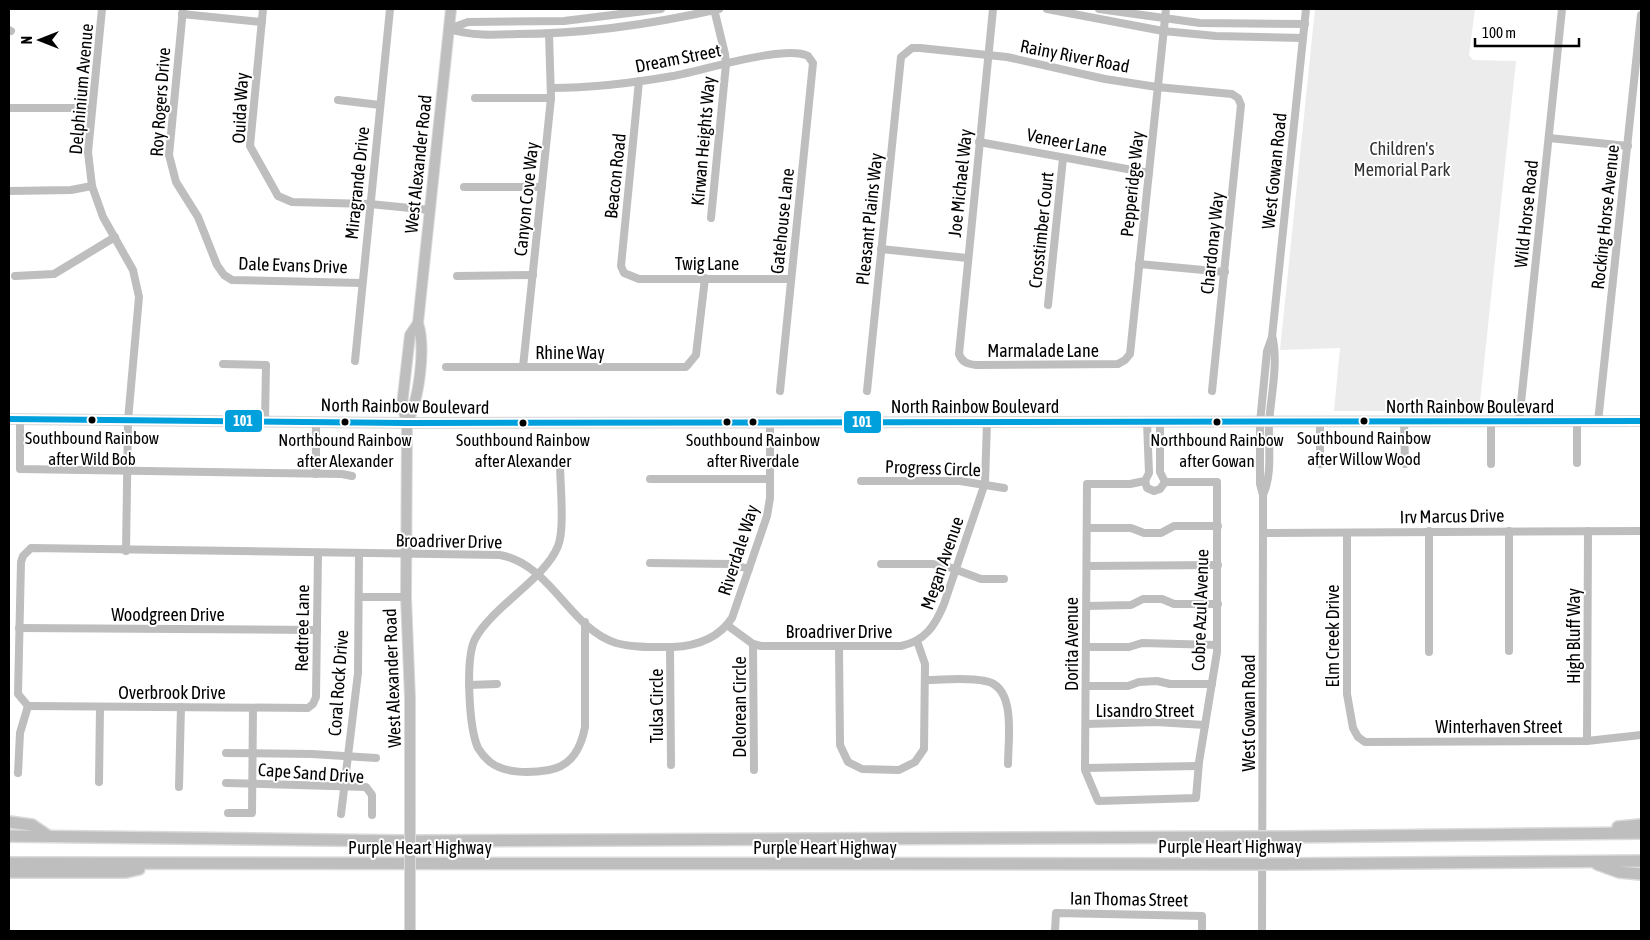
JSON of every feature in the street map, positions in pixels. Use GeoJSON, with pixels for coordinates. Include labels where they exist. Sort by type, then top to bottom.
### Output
{"type":"FeatureCollection","features":[{"type":"Feature","properties":{"kind":"highway"},"geometry":{"type":"LineString","coordinates":[[9,822],[32,825],[48,836]]}},
{"type":"Feature","properties":{"kind":"highway"},"geometry":{"type":"LineString","coordinates":[[1525,834],[1641,824]]}},
{"type":"Feature","properties":{"kind":"highway","name":"Purple Heart Highway"},"geometry":{"type":"LineString","coordinates":[[9,836],[411,841],[1282,837],[1641,833]]}},
{"type":"Feature","properties":{"kind":"highway"},"geometry":{"type":"LineString","coordinates":[[1589,861],[1619,872],[1641,874]]}},
{"type":"Feature","properties":{"kind":"highway","name":"Purple Heart Highway"},"geometry":{"type":"LineString","coordinates":[[9,863],[1285,864],[1641,861]]}},
{"type":"Feature","properties":{"kind":"highway"},"geometry":{"type":"LineString","coordinates":[[9,872],[126,872],[155,864]]}},
{"type":"Feature","properties":{"kind":"main road","name":"West Alexander Road"},"geometry":{"type":"LineString","coordinates":[[410,931],[410,699],[406,597],[407,423],[402,405],[410,335],[418,324],[451,9]]}},
{"type":"Feature","properties":{"kind":"main road","name":"North Rainbow Boulevard"},"geometry":{"type":"LineString","coordinates":[[9,419],[407,423],[1641,421]]}},
{"type":"Feature","properties":{"kind":"street","name":"Delphinium Avenue"},"geometry":{"type":"LineString","coordinates":[[102,9],[88,152],[92,186],[96,202],[133,270],[139,297],[128,420],[126,551]]}},
{"type":"Feature","properties":{"kind":"street","name":"Ouida Way"},"geometry":{"type":"LineString","coordinates":[[263,9],[250,146],[278,196],[284,199],[292,202],[370,204]]}},
{"type":"Feature","properties":{"kind":"street","name":"Miragrande Drive"},"geometry":{"type":"LineString","coordinates":[[355,361],[390,9]]}},
{"type":"Feature","properties":{"kind":"street"},"geometry":{"type":"LineString","coordinates":[[449,29],[468,22],[564,21],[631,11],[661,9]]}},
{"type":"Feature","properties":{"kind":"street"},"geometry":{"type":"LineString","coordinates":[[449,29],[466,34],[549,34],[634,25],[716,9]]}},
{"type":"Feature","properties":{"kind":"street","name":"Kirwan Heights Way"},"geometry":{"type":"LineString","coordinates":[[711,218],[726,64],[716,9]]}},
{"type":"Feature","properties":{"kind":"street","name":"Joe Michael Way"},"geometry":{"type":"LineString","coordinates":[[961,360],[958,354],[993,9]]}},
{"type":"Feature","properties":{"kind":"street"},"geometry":{"type":"LineString","coordinates":[[1047,9],[1163,31],[1199,35],[1303,38]]}},
{"type":"Feature","properties":{"kind":"street"},"geometry":{"type":"LineString","coordinates":[[1099,9],[1164,19],[1240,25],[1305,24]]}},
{"type":"Feature","properties":{"kind":"street","name":"Pepperidge Way"},"geometry":{"type":"LineString","coordinates":[[1125,360],[1130,354],[1166,9]]}},
{"type":"Feature","properties":{"kind":"street","name":"West Gowan Road"},"geometry":{"type":"LineString","coordinates":[[1262,931],[1263,495],[1260,484],[1265,423],[1267,351],[1272,337],[1306,9]]}},
{"type":"Feature","properties":{"kind":"street","name":"Wild Horse Road"},"geometry":{"type":"LineString","coordinates":[[1519,422],[1562,9]]}},
{"type":"Feature","properties":{"kind":"street"},"geometry":{"type":"LineString","coordinates":[[183,11],[262,22]]}},
{"type":"Feature","properties":{"kind":"street","name":"Roy Rogers Drive"},"geometry":{"type":"LineString","coordinates":[[183,11],[169,156],[176,182],[198,217],[217,265],[224,275]]}},
{"type":"Feature","properties":{"kind":"street"},"geometry":{"type":"LineString","coordinates":[[631,11],[634,25]]}},
{"type":"Feature","properties":{"kind":"street","name":"Rocking Horse Avenue"},"geometry":{"type":"LineString","coordinates":[[1598,422],[1641,15]]}},
{"type":"Feature","properties":{"kind":"street","name":"Canyon Cove Way"},"geometry":{"type":"LineString","coordinates":[[523,367],[551,98],[549,34]]}},
{"type":"Feature","properties":{"kind":"street","name":"Rainy River Road"},"geometry":{"type":"LineString","coordinates":[[906,51],[920,48],[988,55],[1157,87],[1232,94],[1238,98]]}},
{"type":"Feature","properties":{"kind":"street","name":"Pleasant Plains Way"},"geometry":{"type":"LineString","coordinates":[[867,391],[901,57],[906,51]]}},
{"type":"Feature","properties":{"kind":"street","name":"Dream Street"},"geometry":{"type":"LineString","coordinates":[[551,88],[639,81],[795,52],[808,56]]}},
{"type":"Feature","properties":{"kind":"street","name":"Gatehouse Lane"},"geometry":{"type":"LineString","coordinates":[[780,390],[813,63],[808,56]]}},
{"type":"Feature","properties":{"kind":"street","name":"Beacon Road"},"geometry":{"type":"LineString","coordinates":[[624,273],[621,266],[639,81]]}},
{"type":"Feature","properties":{"kind":"street"},"geometry":{"type":"LineString","coordinates":[[475,98],[551,98]]}},
{"type":"Feature","properties":{"kind":"street","name":"Chardonay Way"},"geometry":{"type":"LineString","coordinates":[[1212,391],[1241,105],[1238,98]]}},
{"type":"Feature","properties":{"kind":"street"},"geometry":{"type":"LineString","coordinates":[[338,100],[380,105]]}},
{"type":"Feature","properties":{"kind":"street"},"geometry":{"type":"LineString","coordinates":[[9,108],[92,108]]}},
{"type":"Feature","properties":{"kind":"street"},"geometry":{"type":"LineString","coordinates":[[1549,138],[1628,146]]}},
{"type":"Feature","properties":{"kind":"street","name":"Veneer Lane"},"geometry":{"type":"LineString","coordinates":[[979,142],[1021,148],[1063,158],[1148,173]]}},
{"type":"Feature","properties":{"kind":"street","name":"Crosstimber Court"},"geometry":{"type":"LineString","coordinates":[[1048,304],[1063,158]]}},
{"type":"Feature","properties":{"kind":"street"},"geometry":{"type":"LineString","coordinates":[[9,191],[71,190],[92,186]]}},
{"type":"Feature","properties":{"kind":"street"},"geometry":{"type":"LineString","coordinates":[[464,187],[542,187]]}},
{"type":"Feature","properties":{"kind":"street"},"geometry":{"type":"LineString","coordinates":[[370,204],[430,210]]}},
{"type":"Feature","properties":{"kind":"street"},"geometry":{"type":"LineString","coordinates":[[15,276],[54,274],[114,237]]}},
{"type":"Feature","properties":{"kind":"street"},"geometry":{"type":"LineString","coordinates":[[881,249],[967,258]]}},
{"type":"Feature","properties":{"kind":"street"},"geometry":{"type":"LineString","coordinates":[[1139,264],[1224,272]]}},
{"type":"Feature","properties":{"kind":"street","name":"Twig Lane"},"geometry":{"type":"LineString","coordinates":[[624,273],[639,279],[792,279]]}},
{"type":"Feature","properties":{"kind":"street","name":"Dale Evans Drive"},"geometry":{"type":"LineString","coordinates":[[224,275],[232,280],[362,283]]}},
{"type":"Feature","properties":{"kind":"street"},"geometry":{"type":"LineString","coordinates":[[457,276],[533,276]]}},
{"type":"Feature","properties":{"kind":"street","name":"Rhine Way"},"geometry":{"type":"LineString","coordinates":[[446,367],[686,366],[693,362],[696,355],[705,278]]}},
{"type":"Feature","properties":{"kind":"street","name":"Marmalade Lane"},"geometry":{"type":"LineString","coordinates":[[961,360],[967,364],[976,365],[1118,364],[1125,360]]}},
{"type":"Feature","properties":{"kind":"street"},"geometry":{"type":"LineString","coordinates":[[223,364],[266,365],[265,421]]}},
{"type":"Feature","properties":{"kind":"street"},"geometry":{"type":"LineString","coordinates":[[20,419],[20,469],[342,474],[352,476]]}},
{"type":"Feature","properties":{"kind":"street"},"geometry":{"type":"LineString","coordinates":[[316,421],[316,474]]}},
{"type":"Feature","properties":{"kind":"street","name":"Riverdale Way"},"geometry":{"type":"LineString","coordinates":[[727,625],[732,618],[750,569],[767,516],[770,479],[770,422]]}},
{"type":"Feature","properties":{"kind":"street","name":"Megan Avenue"},"geometry":{"type":"LineString","coordinates":[[917,641],[927,634],[937,622],[985,484],[987,422]]}},
{"type":"Feature","properties":{"kind":"street"},"geometry":{"type":"LineString","coordinates":[[1146,422],[1149,472],[1145,481],[1147,488],[1154,491],[1160,490],[1165,482],[1160,472],[1160,422]]}},
{"type":"Feature","properties":{"kind":"street"},"geometry":{"type":"LineString","coordinates":[[1320,422],[1320,464]]}},
{"type":"Feature","properties":{"kind":"street"},"geometry":{"type":"LineString","coordinates":[[1404,422],[1405,464]]}},
{"type":"Feature","properties":{"kind":"street"},"geometry":{"type":"LineString","coordinates":[[1491,422],[1491,464]]}},
{"type":"Feature","properties":{"kind":"street"},"geometry":{"type":"LineString","coordinates":[[1577,422],[1578,463]]}},
{"type":"Feature","properties":{"kind":"street"},"geometry":{"type":"LineString","coordinates":[[560,463],[559,545],[553,556],[489,621],[475,640],[470,654],[470,685],[477,745],[490,763],[500,768],[514,771],[542,771],[553,769],[570,760],[582,741],[585,727],[585,622]]}},
{"type":"Feature","properties":{"kind":"street"},"geometry":{"type":"LineString","coordinates":[[650,479],[770,479]]}},
{"type":"Feature","properties":{"kind":"street","name":"Progress Circle"},"geometry":{"type":"LineString","coordinates":[[861,481],[960,481],[1004,488]]}},
{"type":"Feature","properties":{"kind":"street","name":"Dorita Avenue"},"geometry":{"type":"LineString","coordinates":[[1098,801],[1086,768],[1087,484],[1130,484],[1145,481]]}},
{"type":"Feature","properties":{"kind":"street","name":"Cobre Azul Avenue"},"geometry":{"type":"LineString","coordinates":[[1098,801],[1196,798],[1198,766],[1217,645],[1218,482],[1165,482]]}},
{"type":"Feature","properties":{"kind":"street"},"geometry":{"type":"LineString","coordinates":[[1087,528],[1131,528],[1144,533],[1161,533],[1174,526],[1218,526]]}},
{"type":"Feature","properties":{"kind":"street"},"geometry":{"type":"LineString","coordinates":[[1429,531],[1429,652]]}},
{"type":"Feature","properties":{"kind":"street","name":"Irv Marcus Drive"},"geometry":{"type":"LineString","coordinates":[[1263,534],[1429,531],[1641,531]]}},
{"type":"Feature","properties":{"kind":"street"},"geometry":{"type":"LineString","coordinates":[[1509,531],[1509,651]]}},
{"type":"Feature","properties":{"kind":"street","name":"High Bluff Way"},"geometry":{"type":"LineString","coordinates":[[1587,741],[1588,531]]}},
{"type":"Feature","properties":{"kind":"street","name":"Elm Creek Drive"},"geometry":{"type":"LineString","coordinates":[[1347,533],[1347,694],[1353,728],[1358,737]]}},
{"type":"Feature","properties":{"kind":"street","name":"Broadriver Drive"},"geometry":{"type":"LineString","coordinates":[[19,628],[21,562],[26,552],[31,548],[126,551],[500,555],[517,559],[537,573],[585,622],[598,633],[616,643],[670,647],[690,646],[708,640],[727,625]]}},
{"type":"Feature","properties":{"kind":"street","name":"Redtree Lane"},"geometry":{"type":"LineString","coordinates":[[313,704],[316,697],[318,553]]}},
{"type":"Feature","properties":{"kind":"street","name":"Coral Rock Drive"},"geometry":{"type":"LineString","coordinates":[[341,814],[358,673],[359,554]]}},
{"type":"Feature","properties":{"kind":"street"},"geometry":{"type":"LineString","coordinates":[[650,562],[731,564],[750,569]]}},
{"type":"Feature","properties":{"kind":"street"},"geometry":{"type":"LineString","coordinates":[[881,564],[932,564],[981,579],[1004,579]]}},
{"type":"Feature","properties":{"kind":"street"},"geometry":{"type":"LineString","coordinates":[[1087,566],[1218,565]]}},
{"type":"Feature","properties":{"kind":"street"},"geometry":{"type":"LineString","coordinates":[[359,597],[406,597]]}},
{"type":"Feature","properties":{"kind":"street"},"geometry":{"type":"LineString","coordinates":[[1087,606],[1131,605],[1142,599],[1162,599],[1174,604],[1218,604]]}},
{"type":"Feature","properties":{"kind":"street"},"geometry":{"type":"LineString","coordinates":[[727,625],[753,644]]}},
{"type":"Feature","properties":{"kind":"street"},"geometry":{"type":"LineString","coordinates":[[18,773],[20,733],[28,706],[18,694],[19,628]]}},
{"type":"Feature","properties":{"kind":"street","name":"Woodgreen Drive"},"geometry":{"type":"LineString","coordinates":[[19,628],[317,630]]}},
{"type":"Feature","properties":{"kind":"street"},"geometry":{"type":"LineString","coordinates":[[839,647],[840,745],[848,762],[862,769],[899,770],[915,762],[924,749],[925,664],[917,641]]}},
{"type":"Feature","properties":{"kind":"street","name":"Broadriver Drive"},"geometry":{"type":"LineString","coordinates":[[753,644],[839,647],[901,646],[917,641]]}},
{"type":"Feature","properties":{"kind":"street"},"geometry":{"type":"LineString","coordinates":[[1086,647],[1129,647],[1142,643],[1217,645]]}},
{"type":"Feature","properties":{"kind":"street","name":"Delorean Circle"},"geometry":{"type":"LineString","coordinates":[[753,644],[754,770]]}},
{"type":"Feature","properties":{"kind":"street","name":"Tulsa Circle"},"geometry":{"type":"LineString","coordinates":[[670,647],[671,765]]}},
{"type":"Feature","properties":{"kind":"street"},"geometry":{"type":"LineString","coordinates":[[926,680],[984,680],[997,687],[1007,701],[1008,764]]}},
{"type":"Feature","properties":{"kind":"street"},"geometry":{"type":"LineString","coordinates":[[1086,686],[1128,686],[1139,682],[1157,681],[1170,684],[1212,684]]}},
{"type":"Feature","properties":{"kind":"street"},"geometry":{"type":"LineString","coordinates":[[470,685],[497,684]]}},
{"type":"Feature","properties":{"kind":"street","name":"Overbrook Drive"},"geometry":{"type":"LineString","coordinates":[[28,706],[304,708],[313,704]]}},
{"type":"Feature","properties":{"kind":"street"},"geometry":{"type":"LineString","coordinates":[[99,782],[100,707]]}},
{"type":"Feature","properties":{"kind":"street"},"geometry":{"type":"LineString","coordinates":[[179,787],[181,707]]}},
{"type":"Feature","properties":{"kind":"street"},"geometry":{"type":"LineString","coordinates":[[228,813],[252,812],[253,708]]}},
{"type":"Feature","properties":{"kind":"street","name":"Lisandro Street"},"geometry":{"type":"LineString","coordinates":[[1086,724],[1165,722],[1205,725]]}},
{"type":"Feature","properties":{"kind":"street","name":"Winterhaven Street"},"geometry":{"type":"LineString","coordinates":[[1358,737],[1365,742],[1587,741],[1641,735]]}},
{"type":"Feature","properties":{"kind":"street"},"geometry":{"type":"LineString","coordinates":[[226,754],[254,753],[376,758]]}},
{"type":"Feature","properties":{"kind":"street"},"geometry":{"type":"LineString","coordinates":[[1086,768],[1198,766]]}},
{"type":"Feature","properties":{"kind":"street","name":"Cape Sand Drive"},"geometry":{"type":"LineString","coordinates":[[226,783],[366,787],[370,790],[372,814]]}},
{"type":"Feature","properties":{"kind":"street","name":"Ian Thomas Street"},"geometry":{"type":"LineString","coordinates":[[1055,931],[1056,913],[1202,916],[1202,931]]}},
{"type":"Feature","properties":{"kind":"green space","name":"Children's Memorial Park"},"geometry":{"type":"Polygon","coordinates":[[[1315,9],[1475,9],[1469,55],[1473,60],[1516,61],[1479,411],[1334,411],[1340,348],[1280,350],[1315,9]]]}},
{"type":"Feature","properties":{"kind":"transit line","name":"101"},"geometry":{"type":"LineString","coordinates":[[9,419],[407,423],[1641,421]]}},
{"type":"Feature","properties":{"kind":"place","name":"Southbound Rainbow after Wild Bob"},"geometry":{"type":"Point","coordinates":[92,420]}},
{"type":"Feature","properties":{"kind":"place","name":"Southbound Rainbow after Willow Wood"},"geometry":{"type":"Point","coordinates":[1364,421]}},
{"type":"Feature","properties":{"kind":"place","name":"Northbound Rainbow after Alexander"},"geometry":{"type":"Point","coordinates":[345,422]}},
{"type":"Feature","properties":{"kind":"place","name":"Southbound Rainbow after Riverdale"},"geometry":{"type":"Point","coordinates":[753,422]}},
{"type":"Feature","properties":{"kind":"place","name":"Northbound Rainbow after Gowan"},"geometry":{"type":"Point","coordinates":[1217,422]}},
{"type":"Feature","properties":{"kind":"place","name":"Southbound Rainbow after Alexander"},"geometry":{"type":"Point","coordinates":[523,423]}}]}
